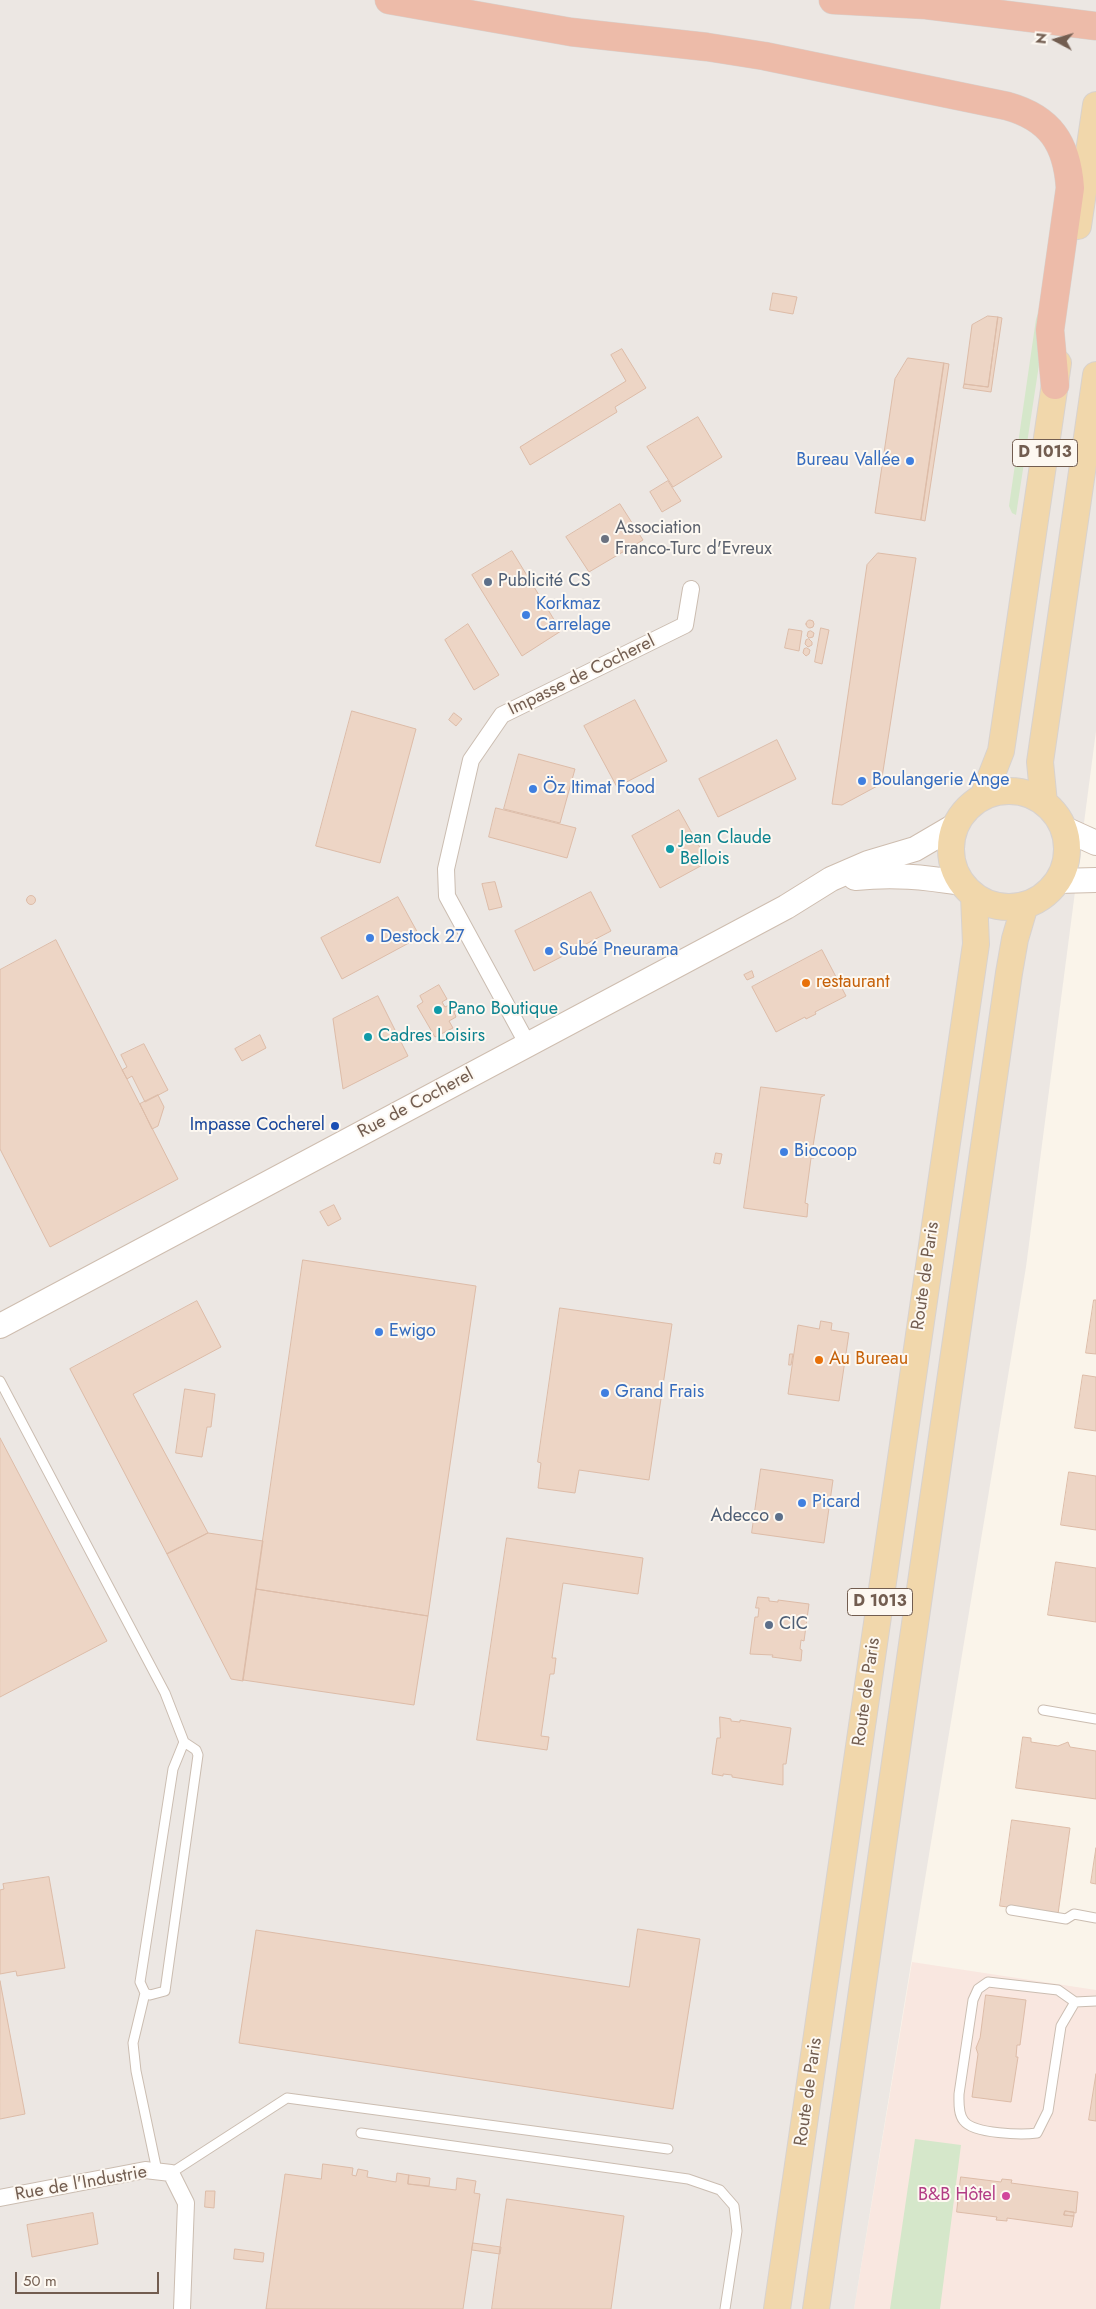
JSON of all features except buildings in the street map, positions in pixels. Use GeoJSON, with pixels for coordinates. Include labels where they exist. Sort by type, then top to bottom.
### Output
{"type":"FeatureCollection","features":[{"type":"Feature","properties":{"kind":"highway"},"geometry":{"type":"LineString","coordinates":[[389,0],[571,32],[707,47],[764,56],[1007,106],[1036,117],[1045,124],[1059,142],[1069,170],[1070,188],[1050,330],[1055,385]]}},
{"type":"Feature","properties":{"kind":"highway"},"geometry":{"type":"LineString","coordinates":[[833,0],[926,5],[1087,24]]}},
{"type":"Feature","properties":{"kind":"main road","name":"D 1013"},"geometry":{"type":"LineString","coordinates":[[983,797],[1001,751],[1096,105]]}},
{"type":"Feature","properties":{"kind":"main road","name":"D 1013"},"geometry":{"type":"LineString","coordinates":[[1044,803],[1040,762],[1096,375]]}},
{"type":"Feature","properties":{"kind":"main road"},"geometry":{"type":"LineString","coordinates":[[999,792],[1030,795],[1044,803],[1055,814],[1066,841],[1064,868],[1058,881],[1049,891],[1025,905],[1007,907],[990,904],[968,889],[955,870],[951,855],[952,839],[956,825],[967,810],[983,797],[999,792]]}},
{"type":"Feature","properties":{"kind":"main road","name":"Route de Paris"},"geometry":{"type":"LineString","coordinates":[[777,2309],[976,944],[968,889]]}},
{"type":"Feature","properties":{"kind":"main road","name":"D 1013"},"geometry":{"type":"LineString","coordinates":[[816,2309],[1008,973],[1025,905]]}},
{"type":"Feature","properties":{"kind":"main road"},"geometry":{"type":"LineString","coordinates":[[786,2309],[794,2188]]}},
{"type":"Feature","properties":{"kind":"street","name":"Impasse de Cocherel"},"geometry":{"type":"LineString","coordinates":[[528,1044],[447,896],[446,869],[471,760],[502,715],[686,625],[691,589]]}},
{"type":"Feature","properties":{"kind":"street","name":"Rue de Cocherel"},"geometry":{"type":"LineString","coordinates":[[0,1326],[786,907],[831,880],[868,863],[915,849],[956,825]]}},
{"type":"Feature","properties":{"kind":"street"},"geometry":{"type":"LineString","coordinates":[[1062,828],[1096,843]]}},
{"type":"Feature","properties":{"kind":"street","name":"Rue de Cocherel"},"geometry":{"type":"LineString","coordinates":[[831,880],[892,875],[968,889]]}},
{"type":"Feature","properties":{"kind":"street"},"geometry":{"type":"LineString","coordinates":[[1058,881],[1096,880]]}},
{"type":"Feature","properties":{"kind":"street","name":"Rue de l'Industrie"},"geometry":{"type":"LineString","coordinates":[[0,2198],[145,2170],[164,2172],[186,2203],[182,2309]]}},
{"type":"Feature","properties":{"kind":"lane"},"geometry":{"type":"LineString","coordinates":[[0,1381],[166,1693],[184,1742],[196,1750],[198,1755],[165,1991],[150,1995],[145,1993]]}},
{"type":"Feature","properties":{"kind":"lane"},"geometry":{"type":"LineString","coordinates":[[1043,1710],[1096,1719]]}},
{"type":"Feature","properties":{"kind":"lane"},"geometry":{"type":"LineString","coordinates":[[184,1742],[173,1769],[140,1982],[145,1993],[133,2042],[136,2071],[164,2172],[287,2098],[668,2149]]}},
{"type":"Feature","properties":{"kind":"lane"},"geometry":{"type":"LineString","coordinates":[[1011,1910],[1066,1918],[1074,1914],[1096,1918]]}},
{"type":"Feature","properties":{"kind":"lane"},"geometry":{"type":"LineString","coordinates":[[1075,2002],[1061,2026],[1048,2111],[1037,2133],[1018,2135],[972,2127],[964,2121],[959,2108],[959,2094],[973,2000],[978,1989],[988,1982],[1002,1982],[1058,1990],[1075,2002],[1096,2001]]}},
{"type":"Feature","properties":{"kind":"lane"},"geometry":{"type":"LineString","coordinates":[[361,2134],[688,2179],[720,2190],[734,2206],[736,2231],[725,2309]]}},
{"type":"Feature","properties":{"kind":"shaded area"},"geometry":{"type":"Polygon","coordinates":[[[0,0],[1096,0],[1096,731],[1026,1267],[854,2309],[0,2309],[0,0]]]}},
{"type":"Feature","properties":{"kind":"shaded area"},"geometry":{"type":"Polygon","coordinates":[[[912,1962],[1096,1990],[1096,2309],[854,2309],[912,1962]]]}},
{"type":"Feature","properties":{"kind":"green space"},"geometry":{"type":"Polygon","coordinates":[[[1048,306],[1016,515],[1012,513],[1009,506],[1036,319],[1039,311],[1048,306]]]}},
{"type":"Feature","properties":{"kind":"green space"},"geometry":{"type":"Polygon","coordinates":[[[915,2139],[961,2145],[940,2309],[890,2309],[915,2139]]]}},
{"type":"Feature","properties":{"kind":"place","name":"Bureau Vallée"},"geometry":{"type":"Point","coordinates":[910,461]}},
{"type":"Feature","properties":{"kind":"place","name":"Association Franco-Turc d'Evreux"},"geometry":{"type":"Point","coordinates":[605,539]}},
{"type":"Feature","properties":{"kind":"place","name":"Publicité CS"},"geometry":{"type":"Point","coordinates":[488,582]}},
{"type":"Feature","properties":{"kind":"place","name":"Korkmaz Carrelage"},"geometry":{"type":"Point","coordinates":[526,615]}},
{"type":"Feature","properties":{"kind":"place","name":"Boulangerie Ange"},"geometry":{"type":"Point","coordinates":[862,781]}},
{"type":"Feature","properties":{"kind":"place","name":"Öz Itimat Food"},"geometry":{"type":"Point","coordinates":[533,789]}},
{"type":"Feature","properties":{"kind":"place","name":"Jean Claude Bellois"},"geometry":{"type":"Point","coordinates":[670,849]}},
{"type":"Feature","properties":{"kind":"place","name":"Destock 27"},"geometry":{"type":"Point","coordinates":[370,938]}},
{"type":"Feature","properties":{"kind":"place","name":"Subé Pneurama"},"geometry":{"type":"Point","coordinates":[549,951]}},
{"type":"Feature","properties":{"kind":"place","name":"restaurant"},"geometry":{"type":"Point","coordinates":[806,983]}},
{"type":"Feature","properties":{"kind":"place","name":"Pano Boutique"},"geometry":{"type":"Point","coordinates":[438,1010]}},
{"type":"Feature","properties":{"kind":"place","name":"Cadres Loisirs"},"geometry":{"type":"Point","coordinates":[368,1037]}},
{"type":"Feature","properties":{"kind":"place","name":"Impasse Cocherel"},"geometry":{"type":"Point","coordinates":[335,1126]}},
{"type":"Feature","properties":{"kind":"place","name":"Biocoop"},"geometry":{"type":"Point","coordinates":[784,1152]}},
{"type":"Feature","properties":{"kind":"place","name":"Ewigo"},"geometry":{"type":"Point","coordinates":[379,1332]}},
{"type":"Feature","properties":{"kind":"place","name":"Au Bureau"},"geometry":{"type":"Point","coordinates":[819,1360]}},
{"type":"Feature","properties":{"kind":"place","name":"Grand Frais"},"geometry":{"type":"Point","coordinates":[605,1393]}},
{"type":"Feature","properties":{"kind":"place","name":"Picard"},"geometry":{"type":"Point","coordinates":[802,1503]}},
{"type":"Feature","properties":{"kind":"place","name":"Adecco"},"geometry":{"type":"Point","coordinates":[779,1517]}},
{"type":"Feature","properties":{"kind":"place","name":"CIC"},"geometry":{"type":"Point","coordinates":[769,1625]}},
{"type":"Feature","properties":{"kind":"place","name":"B&B Hôtel"},"geometry":{"type":"Point","coordinates":[1006,2196]}}]}
